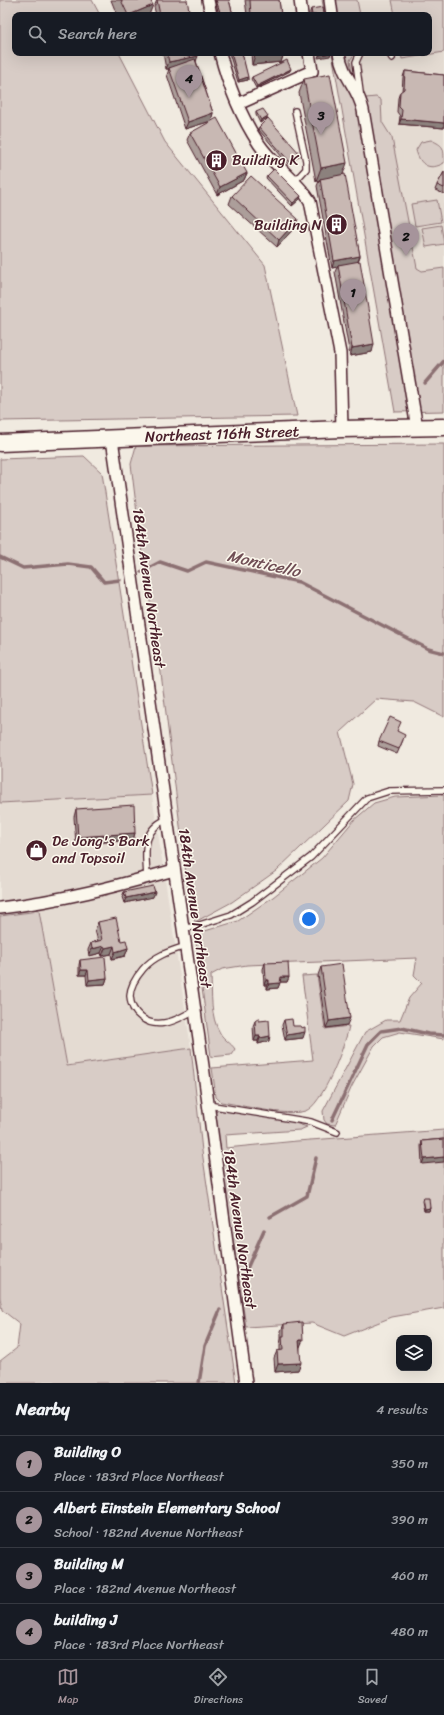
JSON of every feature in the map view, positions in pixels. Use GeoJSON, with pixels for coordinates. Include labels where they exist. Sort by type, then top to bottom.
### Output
{"type":"FeatureCollection","features":[{"type":"Feature","properties":{"kind":"street"},"geometry":{"type":"LineString","coordinates":[[208,0],[210,12]]}},
{"type":"Feature","properties":{"kind":"street"},"geometry":{"type":"LineString","coordinates":[[300,0],[302,12]]}},
{"type":"Feature","properties":{"kind":"street"},"geometry":{"type":"LineString","coordinates":[[330,0],[332,12]]}},
{"type":"Feature","properties":{"kind":"street"},"geometry":{"type":"LineString","coordinates":[[221,56],[238,104],[259,144],[295,181],[310,201],[340,353],[340,403],[342,429]]}},
{"type":"Feature","properties":{"kind":"street"},"geometry":{"type":"LineString","coordinates":[[238,104],[309,76],[312,71],[309,56]]}},
{"type":"Feature","properties":{"kind":"street"},"geometry":{"type":"LineString","coordinates":[[339,56],[340,62],[347,79],[360,96],[417,428]]}},
{"type":"Feature","properties":{"kind":"street","name":"Northeast 116th Street"},"geometry":{"type":"LineString","coordinates":[[0,443],[342,429],[444,427]]}},
{"type":"Feature","properties":{"kind":"street","name":"184th Avenue Northeast"},"geometry":{"type":"LineString","coordinates":[[112,439],[186,946],[246,1383]]}},
{"type":"Feature","properties":{"kind":"street"},"geometry":{"type":"LineString","coordinates":[[0,908],[97,891],[174,870]]}},
{"type":"Feature","properties":{"kind":"lane"},"geometry":{"type":"LineString","coordinates":[[359,56],[356,62],[360,96]]}},
{"type":"Feature","properties":{"kind":"lane"},"geometry":{"type":"LineString","coordinates":[[295,111],[306,161],[306,169],[295,181]]}},
{"type":"Feature","properties":{"kind":"lane"},"geometry":{"type":"LineString","coordinates":[[183,928],[193,927],[231,916],[252,902],[310,857],[367,798],[389,791],[444,790]]}},
{"type":"Feature","properties":{"kind":"lane"},"geometry":{"type":"LineString","coordinates":[[147,877],[147,840],[150,831],[159,822],[167,819]]}},
{"type":"Feature","properties":{"kind":"lane"},"geometry":{"type":"LineString","coordinates":[[186,946],[167,952],[151,961],[132,985],[130,996],[136,1012],[142,1019],[150,1023],[164,1024],[195,1010]]}},
{"type":"Feature","properties":{"kind":"lane"},"geometry":{"type":"LineString","coordinates":[[208,1104],[311,1122],[337,1132]]}},
{"type":"Feature","properties":{"kind":"shaded area"},"geometry":{"type":"Polygon","coordinates":[[[0,0],[92,0],[98,12],[12,12],[12,56],[121,56],[165,142],[265,265],[297,416],[0,421],[0,0]]]}},
{"type":"Feature","properties":{"kind":"shaded area"},"geometry":{"type":"Polygon","coordinates":[[[322,0],[444,0],[444,411],[395,412],[333,56],[432,56],[432,12],[324,12],[322,0]]]}},
{"type":"Feature","properties":{"kind":"shaded area"},"geometry":{"type":"Polygon","coordinates":[[[322,0],[357,0],[359,12],[324,12],[322,0]]]}},
{"type":"Feature","properties":{"kind":"shaded area"},"geometry":{"type":"Polygon","coordinates":[[[392,0],[444,0],[444,52],[432,54],[432,12],[394,12],[392,0]]]}},
{"type":"Feature","properties":{"kind":"shaded area"},"geometry":{"type":"Polygon","coordinates":[[[333,56],[353,56],[350,60],[356,99],[376,97],[381,100],[382,122],[392,138],[417,268],[422,271],[444,268],[444,411],[395,412],[333,56]]]}},
{"type":"Feature","properties":{"kind":"shaded area"},"geometry":{"type":"Polygon","coordinates":[[[402,56],[420,56],[402,59],[402,56]]]}},
{"type":"Feature","properties":{"kind":"shaded area"},"geometry":{"type":"Polygon","coordinates":[[[431,140],[441,146],[444,154],[444,163],[434,167],[426,166],[420,160],[416,150],[421,142],[431,140]]]}},
{"type":"Feature","properties":{"kind":"shaded area"},"geometry":{"type":"Polygon","coordinates":[[[437,200],[441,222],[415,226],[411,204],[437,200]]]}},
{"type":"Feature","properties":{"kind":"shaded area"},"geometry":{"type":"Polygon","coordinates":[[[441,225],[444,244],[426,247],[422,228],[441,225]]]}},
{"type":"Feature","properties":{"kind":"shaded area"},"geometry":{"type":"Polygon","coordinates":[[[444,444],[444,717],[414,702],[376,699],[340,732],[353,784],[349,801],[276,871],[232,902],[195,922],[189,898],[157,641],[142,554],[131,464],[136,446],[444,444]]]}},
{"type":"Feature","properties":{"kind":"shaded area"},"geometry":{"type":"Polygon","coordinates":[[[84,456],[102,473],[152,795],[0,803],[0,459],[84,456]]]}},
{"type":"Feature","properties":{"kind":"shaded area"},"geometry":{"type":"Polygon","coordinates":[[[152,795],[191,1048],[67,1066],[39,911],[0,916],[0,803],[152,795]]]}},
{"type":"Feature","properties":{"kind":"shaded area"},"geometry":{"type":"Polygon","coordinates":[[[444,795],[444,1039],[400,1032],[383,1037],[374,1046],[352,1086],[335,1125],[327,1124],[324,1120],[323,1111],[365,1032],[386,1020],[400,1020],[409,998],[422,983],[414,975],[417,958],[247,965],[222,969],[211,975],[212,1005],[217,1027],[221,1035],[235,1049],[231,1055],[211,1057],[195,934],[238,921],[273,897],[322,858],[354,820],[374,803],[395,797],[444,795]]]}},
{"type":"Feature","properties":{"kind":"shaded area"},"geometry":{"type":"Polygon","coordinates":[[[39,911],[67,1066],[191,1048],[202,1151],[236,1383],[0,1383],[0,1361],[17,1348],[20,1324],[2,1310],[0,1297],[0,916],[39,911]]]}},
{"type":"Feature","properties":{"kind":"shaded area"},"geometry":{"type":"Polygon","coordinates":[[[317,975],[325,1029],[349,1026],[338,1059],[326,1087],[319,1098],[312,1107],[305,1111],[287,1113],[221,1102],[216,1097],[212,1068],[313,1060],[302,976],[317,975]]]}},
{"type":"Feature","properties":{"kind":"shaded area"},"geometry":{"type":"Polygon","coordinates":[[[219,1110],[286,1120],[307,1127],[300,1130],[225,1135],[226,1148],[444,1130],[444,1308],[392,1317],[344,1336],[312,1323],[246,1327],[214,1113],[219,1110]]]}},
{"type":"Feature","properties":{"kind":"building"},"geometry":{"type":"Polygon","coordinates":[[[121,0],[150,0],[153,5],[136,12],[127,12],[121,0]]]}},
{"type":"Feature","properties":{"kind":"building"},"geometry":{"type":"Polygon","coordinates":[[[157,0],[187,0],[189,12],[159,12],[157,0]]]}},
{"type":"Feature","properties":{"kind":"building"},"geometry":{"type":"Polygon","coordinates":[[[216,0],[229,0],[232,12],[220,12],[216,0]]]}},
{"type":"Feature","properties":{"kind":"building"},"geometry":{"type":"Polygon","coordinates":[[[250,0],[279,0],[281,12],[251,12],[250,0]]]}},
{"type":"Feature","properties":{"kind":"building"},"geometry":{"type":"Polygon","coordinates":[[[323,7],[324,12],[312,12],[311,9],[323,7]]]}},
{"type":"Feature","properties":{"kind":"building"},"geometry":{"type":"Polygon","coordinates":[[[168,56],[198,56],[169,62],[168,56]]]}},
{"type":"Feature","properties":{"kind":"building"},"geometry":{"type":"Polygon","coordinates":[[[232,56],[243,56],[248,77],[239,80],[232,56]]]}},
{"type":"Feature","properties":{"kind":"building"},"geometry":{"type":"Polygon","coordinates":[[[195,59],[213,113],[188,122],[169,68],[195,59]]]}},
{"type":"Feature","properties":{"kind":"building"},"geometry":{"type":"Polygon","coordinates":[[[287,60],[291,69],[257,86],[252,77],[287,60]]]}},
{"type":"Feature","properties":{"kind":"building"},"geometry":{"type":"Polygon","coordinates":[[[405,71],[444,75],[444,123],[401,119],[402,110],[399,107],[400,92],[404,89],[405,71]]]}},
{"type":"Feature","properties":{"kind":"building"},"geometry":{"type":"Polygon","coordinates":[[[330,74],[347,163],[321,168],[304,79],[330,74]]]}},
{"type":"Feature","properties":{"kind":"building"},"geometry":{"type":"Polygon","coordinates":[[[263,109],[268,116],[261,120],[256,112],[263,109]]]}},
{"type":"Feature","properties":{"kind":"building","name":"Building K"},"geometry":{"type":"Polygon","coordinates":[[[217,118],[247,173],[220,187],[190,133],[217,118]]]}},
{"type":"Feature","properties":{"kind":"building"},"geometry":{"type":"Polygon","coordinates":[[[268,118],[300,154],[290,162],[259,127],[268,118]]]}},
{"type":"Feature","properties":{"kind":"building"},"geometry":{"type":"Polygon","coordinates":[[[274,169],[301,196],[293,203],[267,176],[274,169]]]}},
{"type":"Feature","properties":{"kind":"building"},"geometry":{"type":"Polygon","coordinates":[[[444,172],[444,188],[437,185],[444,172]]]}},
{"type":"Feature","properties":{"kind":"building","name":"Building N"},"geometry":{"type":"Polygon","coordinates":[[[345,174],[360,256],[334,261],[320,179],[345,174]]]}},
{"type":"Feature","properties":{"kind":"building"},"geometry":{"type":"Polygon","coordinates":[[[251,176],[298,219],[279,240],[232,196],[251,176]]]}},
{"type":"Feature","properties":{"kind":"building"},"geometry":{"type":"Polygon","coordinates":[[[360,261],[374,344],[352,348],[338,265],[360,261]]]}},
{"type":"Feature","properties":{"kind":"building"},"geometry":{"type":"Polygon","coordinates":[[[390,717],[401,722],[397,731],[405,735],[399,749],[379,741],[390,717]]]}},
{"type":"Feature","properties":{"kind":"building"},"geometry":{"type":"Polygon","coordinates":[[[134,805],[135,833],[78,837],[76,809],[134,805]]]}},
{"type":"Feature","properties":{"kind":"building"},"geometry":{"type":"Polygon","coordinates":[[[153,886],[155,892],[126,898],[124,892],[153,886]]]}},
{"type":"Feature","properties":{"kind":"building"},"geometry":{"type":"Polygon","coordinates":[[[116,918],[121,941],[126,940],[128,948],[115,952],[114,946],[105,948],[104,946],[92,949],[91,943],[102,940],[98,922],[116,918]]]}},
{"type":"Feature","properties":{"kind":"building"},"geometry":{"type":"Polygon","coordinates":[[[105,957],[107,978],[89,980],[88,970],[81,970],[80,960],[105,957]]]}},
{"type":"Feature","properties":{"kind":"building"},"geometry":{"type":"Polygon","coordinates":[[[288,962],[289,977],[281,977],[280,983],[269,984],[269,980],[266,980],[265,963],[288,962]]]}},
{"type":"Feature","properties":{"kind":"building"},"geometry":{"type":"Polygon","coordinates":[[[342,964],[350,1018],[329,1021],[321,967],[342,964]]]}},
{"type":"Feature","properties":{"kind":"building"},"geometry":{"type":"Polygon","coordinates":[[[259,1018],[259,1021],[269,1020],[270,1036],[260,1038],[260,1036],[256,1036],[255,1021],[259,1018]]]}},
{"type":"Feature","properties":{"kind":"building"},"geometry":{"type":"Polygon","coordinates":[[[292,1019],[293,1026],[301,1026],[301,1028],[305,1027],[305,1032],[287,1035],[284,1020],[292,1019]]]}},
{"type":"Feature","properties":{"kind":"building"},"geometry":{"type":"Polygon","coordinates":[[[444,1139],[444,1157],[424,1159],[422,1141],[444,1139]]]}},
{"type":"Feature","properties":{"kind":"building"},"geometry":{"type":"Polygon","coordinates":[[[423,1198],[429,1198],[430,1208],[425,1209],[423,1198]]]}},
{"type":"Feature","properties":{"kind":"building"},"geometry":{"type":"Polygon","coordinates":[[[302,1322],[303,1340],[299,1340],[301,1363],[278,1364],[277,1351],[283,1350],[282,1336],[284,1336],[284,1324],[302,1322]]]}},
{"type":"Feature","properties":{"kind":"waterway"},"geometry":{"type":"LineString","coordinates":[[425,383],[444,361]]}},
{"type":"Feature","properties":{"kind":"waterway","name":"Monticello"},"geometry":{"type":"LineString","coordinates":[[0,557],[23,568],[68,564],[91,567],[104,582],[120,580]]}},
{"type":"Feature","properties":{"kind":"waterway","name":"Monticello"},"geometry":{"type":"LineString","coordinates":[[141,572],[160,562],[187,571],[206,562],[299,582],[428,649],[444,653]]}},
{"type":"Feature","properties":{"kind":"waterway"},"geometry":{"type":"LineString","coordinates":[[332,1120],[368,1044],[381,1031],[402,1028],[428,1034],[444,1035]]}},
{"type":"Feature","properties":{"kind":"waterway"},"geometry":{"type":"LineString","coordinates":[[270,1217],[307,1196],[316,1158]]}},
{"type":"Feature","properties":{"kind":"waterway"},"geometry":{"type":"LineString","coordinates":[[245,1273],[264,1230]]}},
{"type":"Feature","properties":{"kind":"waterway"},"geometry":{"type":"LineString","coordinates":[[199,1383],[205,1346],[220,1310]]}},
{"type":"Feature","properties":{"kind":"place","name":"building J"},"geometry":{"type":"Point","coordinates":[189,98]}},
{"type":"Feature","properties":{"kind":"place","name":"Building M"},"geometry":{"type":"Point","coordinates":[321,135]}},
{"type":"Feature","properties":{"kind":"place","name":"Building K"},"geometry":{"type":"Point","coordinates":[216,160]}},
{"type":"Feature","properties":{"kind":"place","name":"Building N"},"geometry":{"type":"Point","coordinates":[337,225]}},
{"type":"Feature","properties":{"kind":"place","name":"Albert Einstein Elementary School"},"geometry":{"type":"Point","coordinates":[406,256]}},
{"type":"Feature","properties":{"kind":"place","name":"Building O"},"geometry":{"type":"Point","coordinates":[353,312]}},
{"type":"Feature","properties":{"kind":"place","name":"De Jong's Bark and Topsoil"},"geometry":{"type":"Point","coordinates":[37,850]}}]}
